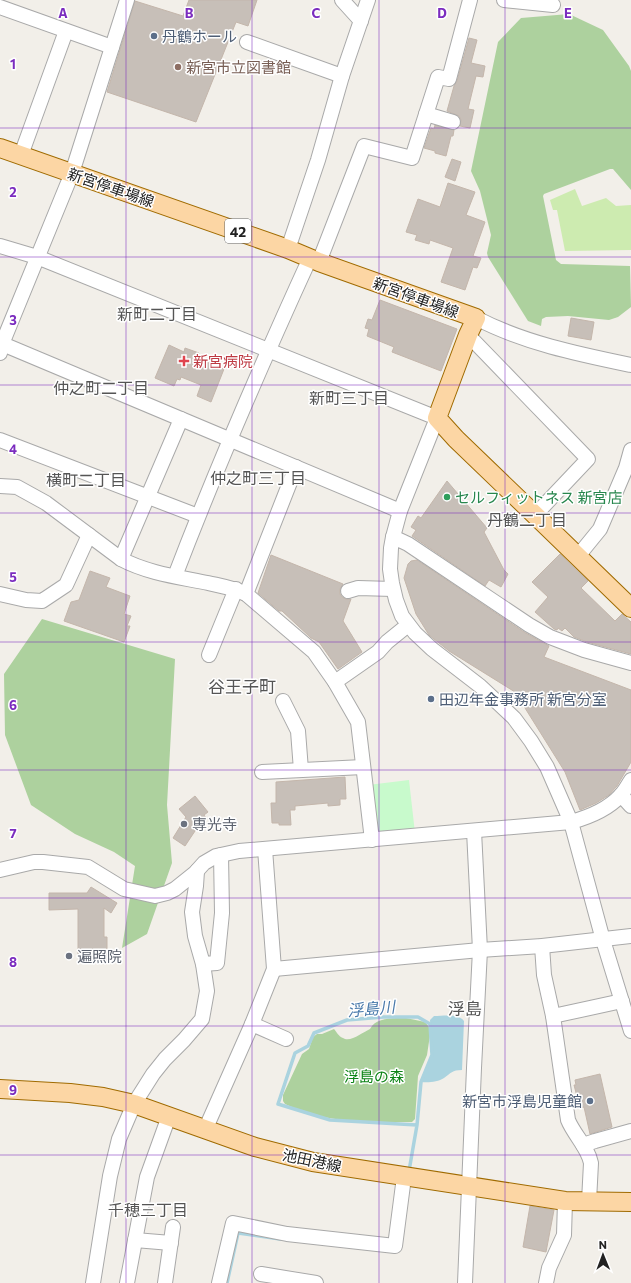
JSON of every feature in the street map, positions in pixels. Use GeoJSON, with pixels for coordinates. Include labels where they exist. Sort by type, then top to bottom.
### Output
{"type":"FeatureCollection","features":[{"type":"Feature","properties":{"kind":"main road","name":"新宮停車場線"},"geometry":{"type":"LineString","coordinates":[[0,148],[288,249],[314,260],[476,318],[468,335],[437,418]]}},
{"type":"Feature","properties":{"kind":"main road"},"geometry":{"type":"LineString","coordinates":[[437,418],[456,439],[631,608]]}},
{"type":"Feature","properties":{"kind":"main road","name":"池田港線"},"geometry":{"type":"LineString","coordinates":[[0,1089],[96,1096],[134,1104],[255,1147],[313,1162],[565,1201],[631,1202]]}},
{"type":"Feature","properties":{"kind":"street"},"geometry":{"type":"LineString","coordinates":[[127,0],[72,173],[1,347],[181,419],[400,511]]}},
{"type":"Feature","properties":{"kind":"street"},"geometry":{"type":"LineString","coordinates":[[342,0],[361,21]]}},
{"type":"Feature","properties":{"kind":"street"},"geometry":{"type":"LineString","coordinates":[[288,249],[318,160],[342,76],[368,0]]}},
{"type":"Feature","properties":{"kind":"street"},"geometry":{"type":"LineString","coordinates":[[175,576],[198,516],[268,349],[314,260],[364,146],[412,158],[438,77],[449,79],[470,0]]}},
{"type":"Feature","properties":{"kind":"street"},"geometry":{"type":"LineString","coordinates":[[504,0],[554,5]]}},
{"type":"Feature","properties":{"kind":"street"},"geometry":{"type":"LineString","coordinates":[[0,8],[112,47]]}},
{"type":"Feature","properties":{"kind":"street"},"geometry":{"type":"LineString","coordinates":[[21,155],[66,31]]}},
{"type":"Feature","properties":{"kind":"street"},"geometry":{"type":"LineString","coordinates":[[246,42],[342,76]]}},
{"type":"Feature","properties":{"kind":"street"},"geometry":{"type":"LineString","coordinates":[[426,114],[453,122]]}},
{"type":"Feature","properties":{"kind":"street"},"geometry":{"type":"LineString","coordinates":[[0,246],[37,257],[437,418],[400,511],[393,537],[390,569],[393,589],[402,616],[408,625],[432,649],[480,686],[514,718],[531,741],[547,767],[571,822],[603,940],[631,1031]]}},
{"type":"Feature","properties":{"kind":"street"},"geometry":{"type":"LineString","coordinates":[[476,318],[515,336],[579,354],[631,365]]}},
{"type":"Feature","properties":{"kind":"street"},"geometry":{"type":"LineString","coordinates":[[468,335],[588,459],[535,514]]}},
{"type":"Feature","properties":{"kind":"street"},"geometry":{"type":"LineString","coordinates":[[121,559],[181,419]]}},
{"type":"Feature","properties":{"kind":"street"},"geometry":{"type":"LineString","coordinates":[[0,440],[198,516]]}},
{"type":"Feature","properties":{"kind":"street"},"geometry":{"type":"LineString","coordinates":[[578,556],[600,529],[626,468],[631,450]]}},
{"type":"Feature","properties":{"kind":"street"},"geometry":{"type":"LineString","coordinates":[[210,655],[241,591],[296,467]]}},
{"type":"Feature","properties":{"kind":"street"},"geometry":{"type":"LineString","coordinates":[[0,486],[17,487],[46,503],[121,559],[133,566],[241,591],[314,652],[335,682],[358,722],[372,840]]}},
{"type":"Feature","properties":{"kind":"street"},"geometry":{"type":"LineString","coordinates":[[0,594],[26,600],[42,601],[66,586],[89,535]]}},
{"type":"Feature","properties":{"kind":"street"},"geometry":{"type":"LineString","coordinates":[[393,537],[408,544],[522,621],[550,637],[584,650],[631,663]]}},
{"type":"Feature","properties":{"kind":"street"},"geometry":{"type":"LineString","coordinates":[[348,591],[358,588],[393,589]]}},
{"type":"Feature","properties":{"kind":"street"},"geometry":{"type":"LineString","coordinates":[[335,682],[378,652],[387,642],[408,625]]}},
{"type":"Feature","properties":{"kind":"street"},"geometry":{"type":"LineString","coordinates":[[283,701],[298,731],[301,770]]}},
{"type":"Feature","properties":{"kind":"street"},"geometry":{"type":"LineString","coordinates":[[262,772],[363,767]]}},
{"type":"Feature","properties":{"kind":"street"},"geometry":{"type":"LineString","coordinates":[[0,870],[34,862],[88,867],[124,889],[155,896],[175,889],[204,864],[216,856],[239,851],[265,850],[571,822],[590,817],[611,804],[621,795],[631,780]]}},
{"type":"Feature","properties":{"kind":"street"},"geometry":{"type":"LineString","coordinates":[[621,795],[631,806]]}},
{"type":"Feature","properties":{"kind":"street"},"geometry":{"type":"LineString","coordinates":[[465,1283],[480,950],[474,831]]}},
{"type":"Feature","properties":{"kind":"street"},"geometry":{"type":"LineString","coordinates":[[205,1130],[252,1024],[274,969],[265,850]]}},
{"type":"Feature","properties":{"kind":"street"},"geometry":{"type":"LineString","coordinates":[[203,964],[217,963],[222,913],[221,855]]}},
{"type":"Feature","properties":{"kind":"street"},"geometry":{"type":"LineString","coordinates":[[93,1283],[110,1176],[119,1139],[134,1104],[153,1074],[202,1019],[207,991],[203,964],[195,936],[192,912],[197,871]]}},
{"type":"Feature","properties":{"kind":"street"},"geometry":{"type":"LineString","coordinates":[[274,969],[480,950],[542,946],[631,936]]}},
{"type":"Feature","properties":{"kind":"street"},"geometry":{"type":"LineString","coordinates":[[542,946],[544,975],[553,1016],[568,1120],[570,1126],[590,1157],[589,1201]]}},
{"type":"Feature","properties":{"kind":"street"},"geometry":{"type":"LineString","coordinates":[[553,1016],[622,1001]]}},
{"type":"Feature","properties":{"kind":"street"},"geometry":{"type":"LineString","coordinates":[[252,1024],[286,1039]]}},
{"type":"Feature","properties":{"kind":"street"},"geometry":{"type":"LineString","coordinates":[[127,1283],[147,1177],[169,1116]]}},
{"type":"Feature","properties":{"kind":"street"},"geometry":{"type":"LineString","coordinates":[[583,1145],[631,1131]]}},
{"type":"Feature","properties":{"kind":"street"},"geometry":{"type":"LineString","coordinates":[[219,1283],[233,1223],[287,1234],[395,1246],[404,1177]]}},
{"type":"Feature","properties":{"kind":"street"},"geometry":{"type":"LineString","coordinates":[[546,1283],[548,1268],[564,1235],[565,1201]]}},
{"type":"Feature","properties":{"kind":"street"},"geometry":{"type":"LineString","coordinates":[[164,1283],[174,1227]]}},
{"type":"Feature","properties":{"kind":"street"},"geometry":{"type":"LineString","coordinates":[[135,1240],[171,1243]]}},
{"type":"Feature","properties":{"kind":"street"},"geometry":{"type":"LineString","coordinates":[[261,1274],[316,1283]]}},
{"type":"Feature","properties":{"kind":"green space"},"geometry":{"type":"Polygon","coordinates":[[[569,14],[603,30],[631,71],[631,190],[613,169],[610,169],[544,194],[543,196],[556,260],[561,264],[630,266],[631,307],[618,317],[609,320],[568,316],[546,317],[542,319],[541,326],[528,321],[488,257],[487,253],[491,235],[480,191],[471,171],[498,42],[521,18],[569,14]]]}},
{"type":"Feature","properties":{"kind":"green space"},"geometry":{"type":"Polygon","coordinates":[[[575,189],[582,206],[606,198],[616,206],[631,205],[631,250],[565,251],[557,210],[553,210],[550,200],[575,189]]]}},
{"type":"Feature","properties":{"kind":"green space"},"geometry":{"type":"Polygon","coordinates":[[[42,619],[175,659],[167,805],[172,863],[147,934],[122,948],[135,866],[114,852],[75,834],[31,805],[5,735],[4,674],[42,619]]]}},
{"type":"Feature","properties":{"kind":"green space"},"geometry":{"type":"Polygon","coordinates":[[[409,780],[415,833],[374,838],[368,785],[409,780]]]}},
{"type":"Feature","properties":{"kind":"green space","name":"浮島の森"},"geometry":{"type":"Polygon","coordinates":[[[406,1018],[425,1022],[429,1027],[430,1035],[427,1055],[418,1076],[415,1119],[412,1122],[335,1119],[298,1110],[285,1104],[283,1101],[283,1095],[302,1054],[309,1049],[313,1037],[317,1034],[322,1034],[334,1029],[341,1037],[349,1039],[370,1029],[378,1021],[406,1018]]]}},
{"type":"Feature","properties":{"kind":"water"},"geometry":{"type":"Polygon","coordinates":[[[434,1016],[454,1016],[461,1018],[464,1021],[462,1070],[454,1071],[439,1080],[421,1082],[432,1055],[430,1020],[434,1016]]]}},
{"type":"Feature","properties":{"kind":"building"},"geometry":{"type":"Polygon","coordinates":[[[189,0],[257,0],[248,26],[236,22],[196,122],[107,92],[135,1],[183,16],[189,0]]]}},
{"type":"Feature","properties":{"kind":"building"},"geometry":{"type":"Polygon","coordinates":[[[469,38],[477,40],[471,63],[485,66],[483,77],[476,76],[468,109],[474,110],[470,128],[460,126],[461,120],[459,116],[447,111],[469,38]]]}},
{"type":"Feature","properties":{"kind":"building"},"geometry":{"type":"Polygon","coordinates":[[[435,125],[454,130],[446,156],[424,148],[431,128],[434,129],[435,125]]]}},
{"type":"Feature","properties":{"kind":"building"},"geometry":{"type":"Polygon","coordinates":[[[452,159],[461,162],[455,181],[445,177],[452,159]]]}},
{"type":"Feature","properties":{"kind":"building"},"geometry":{"type":"Polygon","coordinates":[[[448,183],[475,192],[466,215],[485,222],[473,256],[481,258],[477,268],[473,267],[465,290],[441,282],[453,248],[430,240],[429,244],[415,240],[417,235],[406,232],[418,199],[440,207],[448,183]]]}},
{"type":"Feature","properties":{"kind":"building"},"geometry":{"type":"Polygon","coordinates":[[[380,300],[457,329],[441,371],[392,352],[394,347],[367,336],[369,329],[365,328],[368,319],[372,320],[380,300]]]}},
{"type":"Feature","properties":{"kind":"building"},"geometry":{"type":"Polygon","coordinates":[[[571,318],[594,322],[591,340],[568,336],[571,318]]]}},
{"type":"Feature","properties":{"kind":"building"},"geometry":{"type":"Polygon","coordinates":[[[169,345],[184,352],[185,348],[199,353],[197,358],[224,369],[211,402],[197,396],[201,385],[181,377],[180,380],[177,379],[174,386],[155,378],[169,345]]]}},
{"type":"Feature","properties":{"kind":"building"},"geometry":{"type":"Polygon","coordinates":[[[447,481],[487,528],[484,532],[504,570],[508,574],[501,587],[489,580],[485,586],[412,536],[416,530],[411,527],[418,516],[421,518],[447,481]]]}},
{"type":"Feature","properties":{"kind":"building"},"geometry":{"type":"Polygon","coordinates":[[[560,554],[588,581],[581,588],[615,621],[622,614],[631,622],[631,654],[574,637],[565,628],[562,631],[558,628],[557,630],[554,629],[535,612],[548,597],[532,582],[560,554]]]}},
{"type":"Feature","properties":{"kind":"building"},"geometry":{"type":"Polygon","coordinates":[[[271,555],[343,584],[340,589],[340,594],[346,599],[351,599],[343,621],[362,652],[338,669],[319,642],[311,638],[282,611],[279,611],[258,593],[271,555]]]}},
{"type":"Feature","properties":{"kind":"building"},"geometry":{"type":"Polygon","coordinates":[[[417,560],[524,632],[549,646],[544,657],[631,690],[631,762],[617,786],[609,795],[580,810],[565,772],[515,692],[449,651],[429,635],[416,614],[404,578],[408,564],[411,561],[417,560]]]}},
{"type":"Feature","properties":{"kind":"building"},"geometry":{"type":"Polygon","coordinates":[[[90,571],[110,578],[106,587],[130,596],[124,614],[131,616],[127,626],[130,626],[124,642],[64,621],[71,602],[79,600],[90,571]]]}},
{"type":"Feature","properties":{"kind":"building"},"geometry":{"type":"Polygon","coordinates":[[[345,777],[346,799],[340,799],[340,805],[328,806],[328,803],[295,806],[295,810],[290,810],[291,825],[279,825],[279,823],[272,823],[271,803],[276,803],[276,782],[345,777]]]}},
{"type":"Feature","properties":{"kind":"building"},"geometry":{"type":"Polygon","coordinates":[[[195,796],[208,812],[204,815],[206,818],[201,822],[185,846],[173,838],[186,817],[179,809],[195,796]]]}},
{"type":"Feature","properties":{"kind":"building"},"geometry":{"type":"Polygon","coordinates":[[[91,887],[117,903],[111,913],[104,908],[104,937],[107,937],[107,961],[82,961],[82,955],[78,955],[78,909],[49,910],[49,893],[87,893],[91,887]]]}},
{"type":"Feature","properties":{"kind":"building"},"geometry":{"type":"Polygon","coordinates":[[[600,1074],[612,1127],[590,1134],[584,1107],[580,1108],[574,1085],[576,1085],[575,1080],[600,1074]]]}},
{"type":"Feature","properties":{"kind":"building"},"geometry":{"type":"Polygon","coordinates":[[[530,1206],[554,1210],[546,1252],[523,1247],[530,1206]]]}},
{"type":"Feature","properties":{"kind":"waterway","name":"浮島川"},"geometry":{"type":"LineString","coordinates":[[409,1171],[417,1125],[421,1082],[432,1055],[430,1024],[418,1017],[383,1017],[347,1020],[314,1033],[308,1046],[295,1053],[278,1104],[330,1120],[417,1125]]}},
{"type":"Feature","properties":{"kind":"waterway","name":"浮島川"},"geometry":{"type":"LineString","coordinates":[[227,1283],[238,1233],[280,1239]]}},
{"type":"Feature","properties":{"kind":"place","name":"丹鶴ホール"},"geometry":{"type":"Point","coordinates":[154,36]}},
{"type":"Feature","properties":{"kind":"place","name":"新宮市立図書館"},"geometry":{"type":"Point","coordinates":[178,67]}},
{"type":"Feature","properties":{"kind":"place","name":"新宮病院"},"geometry":{"type":"Point","coordinates":[184,361]}},
{"type":"Feature","properties":{"kind":"place","name":"セルフィットネス 新宮店"},"geometry":{"type":"Point","coordinates":[447,497]}},
{"type":"Feature","properties":{"kind":"place","name":"田辺年金事務所 新宮分室"},"geometry":{"type":"Point","coordinates":[431,699]}},
{"type":"Feature","properties":{"kind":"place","name":"専光寺"},"geometry":{"type":"Point","coordinates":[184,824]}},
{"type":"Feature","properties":{"kind":"place","name":"遍照院"},"geometry":{"type":"Point","coordinates":[69,956]}},
{"type":"Feature","properties":{"kind":"place","name":"新宮市浮島児童館"},"geometry":{"type":"Point","coordinates":[590,1101]}},
{"type":"Feature","properties":{"kind":"district","name":"新町二丁目"},"geometry":{"type":"Point","coordinates":[157,313]}},
{"type":"Feature","properties":{"kind":"district","name":"仲之町二丁目"},"geometry":{"type":"Point","coordinates":[101,387]}},
{"type":"Feature","properties":{"kind":"district","name":"新町三丁目"},"geometry":{"type":"Point","coordinates":[349,397]}},
{"type":"Feature","properties":{"kind":"district","name":"仲之町三丁目"},"geometry":{"type":"Point","coordinates":[258,477]}},
{"type":"Feature","properties":{"kind":"district","name":"横町二丁目"},"geometry":{"type":"Point","coordinates":[86,479]}},
{"type":"Feature","properties":{"kind":"district","name":"丹鶴二丁目"},"geometry":{"type":"Point","coordinates":[527,519]}},
{"type":"Feature","properties":{"kind":"district","name":"谷王子町"},"geometry":{"type":"Point","coordinates":[242,686]}},
{"type":"Feature","properties":{"kind":"district","name":"浮島"},"geometry":{"type":"Point","coordinates":[465,1008]}},
{"type":"Feature","properties":{"kind":"district","name":"千穂三丁目"},"geometry":{"type":"Point","coordinates":[148,1209]}}]}
